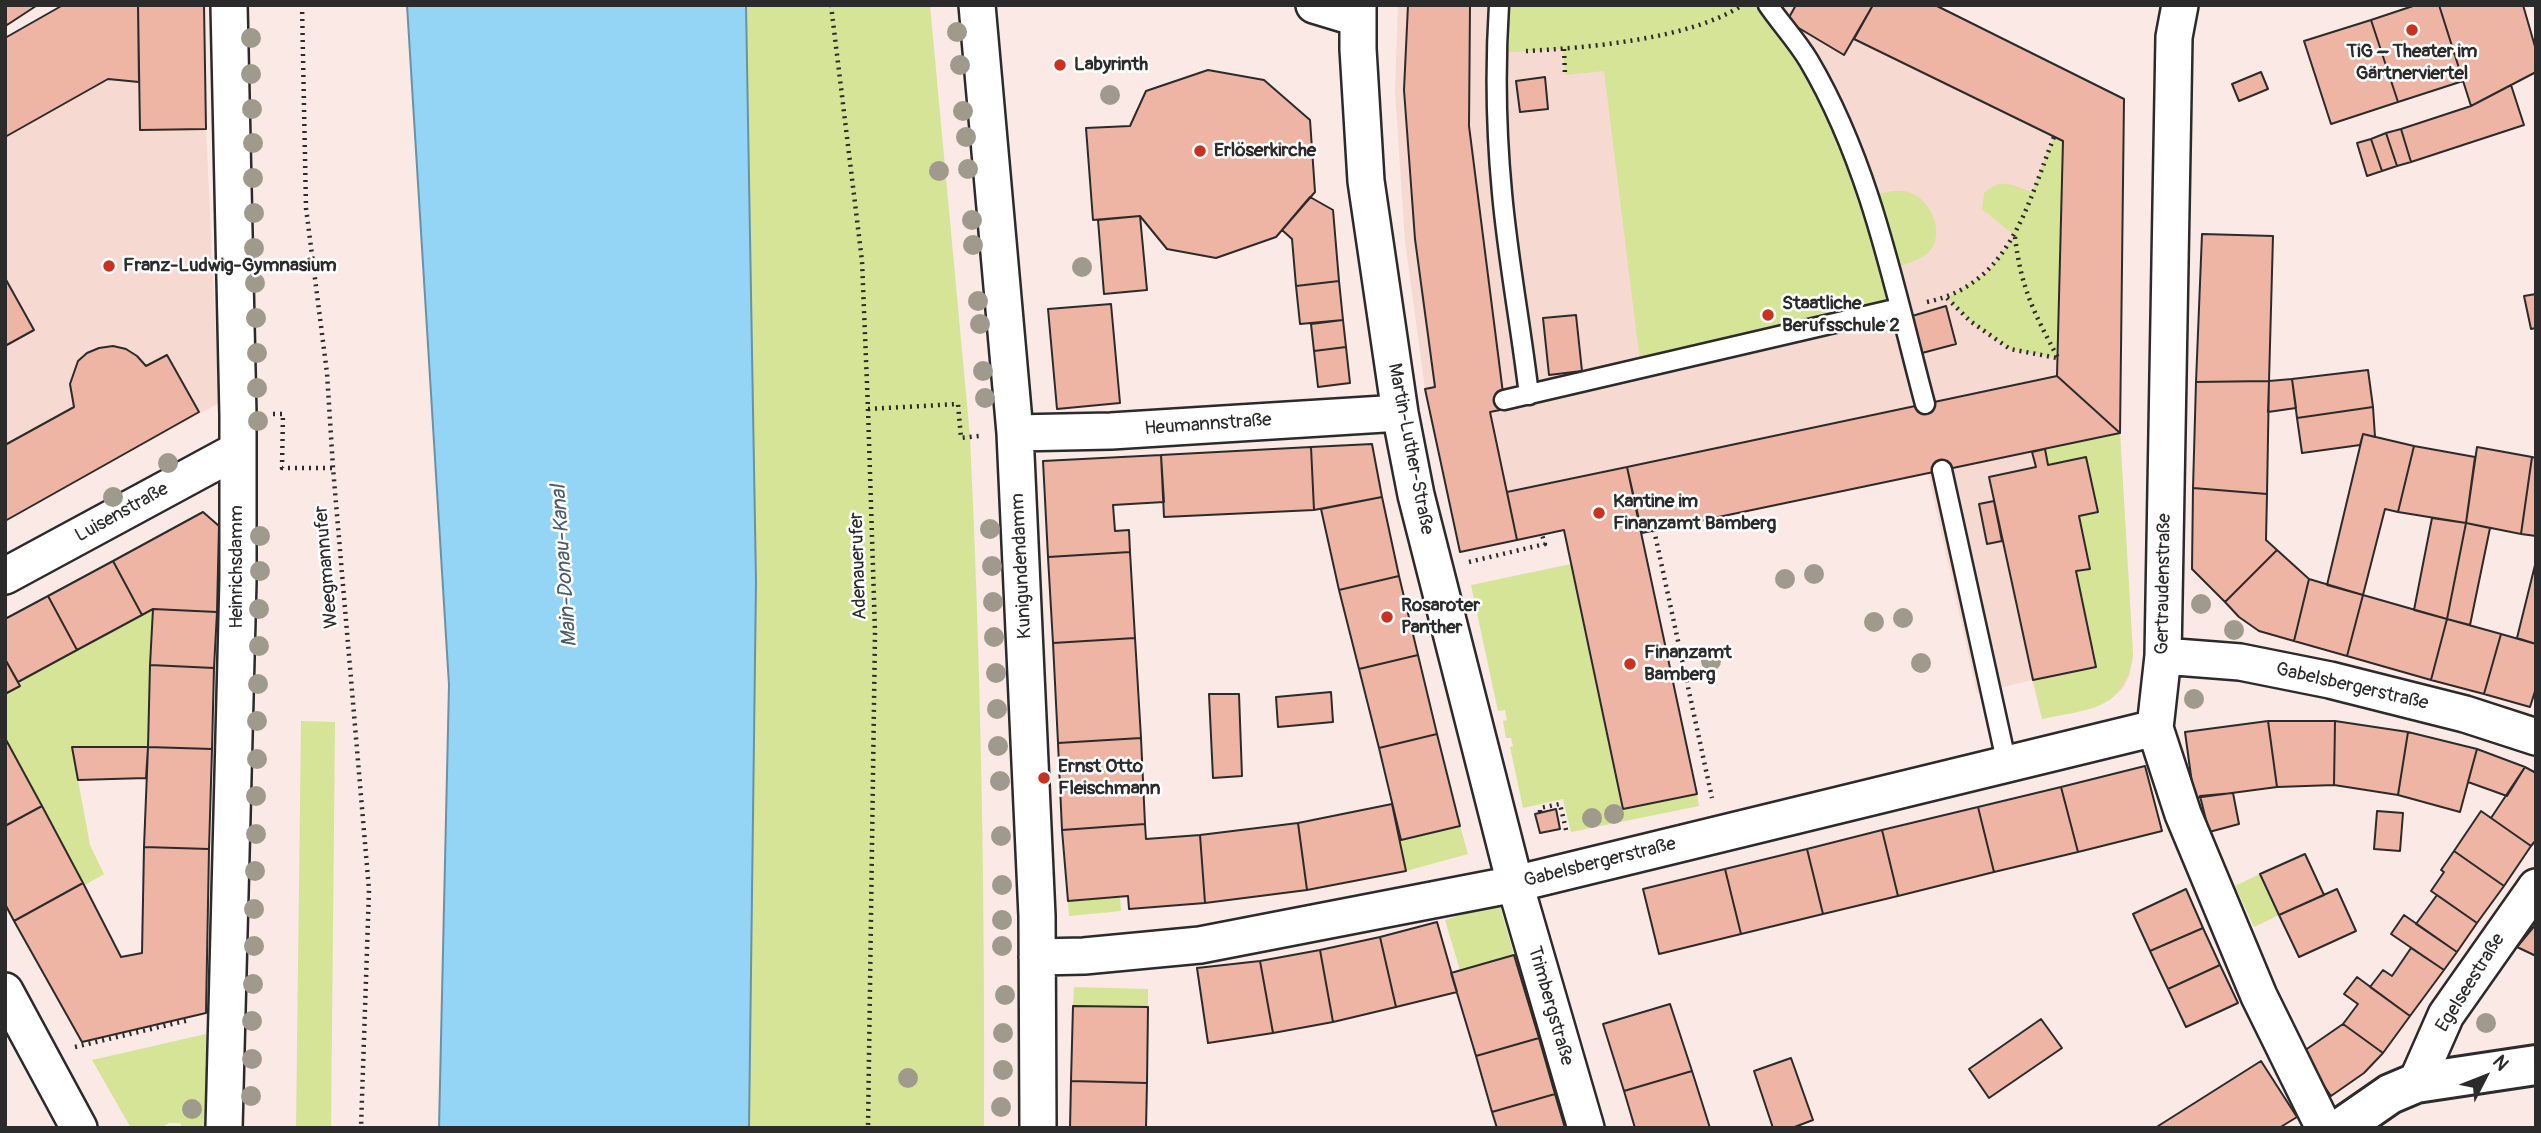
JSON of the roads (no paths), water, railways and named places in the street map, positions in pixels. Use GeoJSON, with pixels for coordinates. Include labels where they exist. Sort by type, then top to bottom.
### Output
{"type":"FeatureCollection","features":[{"type":"Feature","properties":{"kind":"street","name":"Heinrichsdamm"},"geometry":{"type":"LineString","coordinates":[[224,1128],[238,580],[229,5]]}},
{"type":"Feature","properties":{"kind":"street","name":"Kunigundendamm"},"geometry":{"type":"LineString","coordinates":[[977,5],[1015,433],[1030,720],[1037,957],[1038,1128]]}},
{"type":"Feature","properties":{"kind":"street"},"geometry":{"type":"LineString","coordinates":[[1314,5],[1358,11]]}},
{"type":"Feature","properties":{"kind":"street","name":"Gertraudenstraße"},"geometry":{"type":"LineString","coordinates":[[2180,5],[2174,37],[2163,656],[2155,728],[2183,814],[2259,996],[2287,1058],[2324,1128]]}},
{"type":"Feature","properties":{"kind":"street","name":"Martin-Luther-Straße"},"geometry":{"type":"LineString","coordinates":[[1358,11],[1366,181],[1400,413],[1434,571],[1515,884]]}},
{"type":"Feature","properties":{"kind":"street","name":"Heumannstraße"},"geometry":{"type":"LineString","coordinates":[[1015,433],[1111,431],[1400,413]]}},
{"type":"Feature","properties":{"kind":"street","name":"Luisenstraße"},"geometry":{"type":"LineString","coordinates":[[5,576],[238,450]]}},
{"type":"Feature","properties":{"kind":"street","name":"Gabelsbergerstraße"},"geometry":{"type":"LineString","coordinates":[[2163,656],[2240,662],[2330,680],[2465,714],[2536,737]]}},
{"type":"Feature","properties":{"kind":"street","name":"Gabelsbergerstraße"},"geometry":{"type":"LineString","coordinates":[[1037,957],[1084,956],[1200,945],[1515,884],[2155,728]]}},
{"type":"Feature","properties":{"kind":"street","name":"Trimbergstraße"},"geometry":{"type":"LineString","coordinates":[[1515,884],[1586,1128]]}},
{"type":"Feature","properties":{"kind":"street","name":"Egelseestraße"},"geometry":{"type":"LineString","coordinates":[[2416,1083],[2446,1015],[2536,887]]}},
{"type":"Feature","properties":{"kind":"street"},"geometry":{"type":"LineString","coordinates":[[5,991],[79,1128]]}},
{"type":"Feature","properties":{"kind":"street"},"geometry":{"type":"LineString","coordinates":[[2341,1128],[2390,1094],[2416,1083],[2536,1065]]}},
{"type":"Feature","properties":{"kind":"lane"},"geometry":{"type":"LineString","coordinates":[[1499,5],[1496,53],[1497,120],[1502,193],[1529,395]]}},
{"type":"Feature","properties":{"kind":"lane"},"geometry":{"type":"LineString","coordinates":[[1768,5],[1808,60],[1846,134],[1869,196],[1924,404]]}},
{"type":"Feature","properties":{"kind":"lane"},"geometry":{"type":"LineString","coordinates":[[1504,400],[1899,308]]}},
{"type":"Feature","properties":{"kind":"lane"},"geometry":{"type":"LineString","coordinates":[[1942,470],[2007,765]]}},
{"type":"Feature","properties":{"kind":"water","name":"Main-Donau-Kanal"},"geometry":{"type":"Polygon","coordinates":[[[407,5],[746,5],[756,582],[749,1128],[439,1128],[449,685],[407,5]]]}},
{"type":"Feature","properties":{"kind":"place","name":"TiG – Theater im Gärtnerviertel"},"geometry":{"type":"Point","coordinates":[2412,30]}},
{"type":"Feature","properties":{"kind":"place","name":"Labyrinth"},"geometry":{"type":"Point","coordinates":[1060,65]}},
{"type":"Feature","properties":{"kind":"place","name":"Erlöserkirche"},"geometry":{"type":"Point","coordinates":[1200,151]}},
{"type":"Feature","properties":{"kind":"place","name":"Franz-Ludwig-Gymnasium"},"geometry":{"type":"Point","coordinates":[109,266]}},
{"type":"Feature","properties":{"kind":"place","name":"Staatliche Berufsschule 2"},"geometry":{"type":"Point","coordinates":[1768,315]}},
{"type":"Feature","properties":{"kind":"place","name":"Kantine im Finanzamt Bamberg"},"geometry":{"type":"Point","coordinates":[1599,513]}},
{"type":"Feature","properties":{"kind":"place","name":"Rosaroter Panther"},"geometry":{"type":"Point","coordinates":[1387,617]}},
{"type":"Feature","properties":{"kind":"place","name":"Finanzamt Bamberg"},"geometry":{"type":"Point","coordinates":[1630,664]}},
{"type":"Feature","properties":{"kind":"place","name":"Ernst Otto Fleischmann"},"geometry":{"type":"Point","coordinates":[1044,778]}}]}
